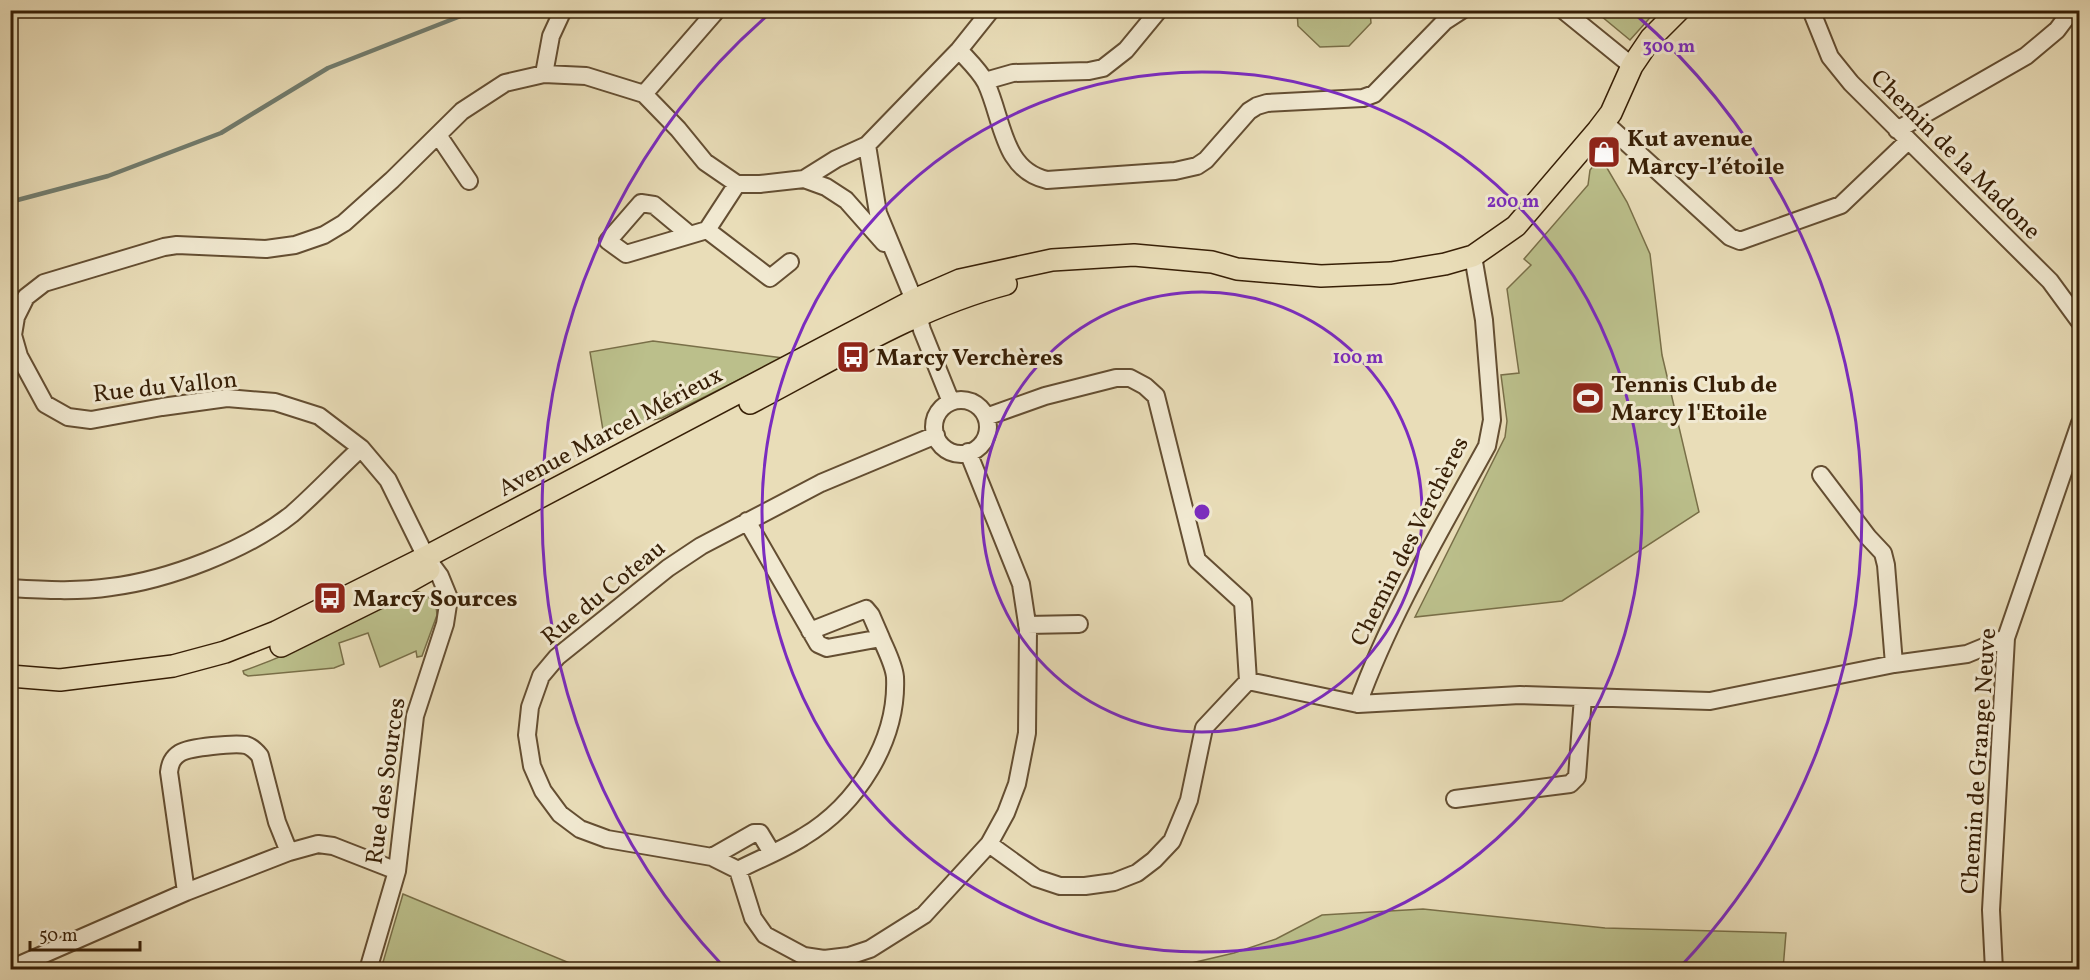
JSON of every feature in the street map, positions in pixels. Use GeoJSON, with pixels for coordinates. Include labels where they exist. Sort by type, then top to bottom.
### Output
{"type":"FeatureCollection","features":[{"type":"Feature","properties":{"kind":"main road","name":"Avenue Marcel Mérieux"},"geometry":{"type":"LineString","coordinates":[[10,676],[60,680],[172,666],[225,652],[276,632],[429,562],[915,308],[1055,271],[1142,270],[1212,274],[1237,269],[1322,276],[1391,273],[1445,264],[1473,256],[1516,226],[1604,122],[1611,113],[1632,66],[1651,38],[1679,10]]}},
{"type":"Feature","properties":{"kind":"main road","name":"Avenue Marcel Mérieux"},"geometry":{"type":"LineString","coordinates":[[10,689],[63,693],[178,678],[225,666],[280,646],[388,593],[429,562]]}},
{"type":"Feature","properties":{"kind":"street"},"geometry":{"type":"LineString","coordinates":[[544,74],[551,36],[563,10]]}},
{"type":"Feature","properties":{"kind":"street"},"geometry":{"type":"LineString","coordinates":[[644,94],[717,10]]}},
{"type":"Feature","properties":{"kind":"street"},"geometry":{"type":"LineString","coordinates":[[690,235],[707,230],[737,184],[804,179],[836,159],[867,145],[959,50],[991,10]]}},
{"type":"Feature","properties":{"kind":"street"},"geometry":{"type":"LineString","coordinates":[[985,81],[1013,73],[1089,71],[1103,68],[1126,50],[1159,10]]}},
{"type":"Feature","properties":{"kind":"street"},"geometry":{"type":"LineString","coordinates":[[959,50],[985,81],[1014,159],[1036,178],[1047,180],[1175,171],[1197,166],[1206,160],[1249,111],[1257,106],[1267,103],[1363,98],[1374,94],[1445,21],[1462,10]]}},
{"type":"Feature","properties":{"kind":"street"},"geometry":{"type":"LineString","coordinates":[[1563,10],[1632,66]]}},
{"type":"Feature","properties":{"kind":"street","name":"Chemin de la Madone"},"geometry":{"type":"LineString","coordinates":[[1811,10],[1830,57],[1851,83],[2050,281],[2079,322]]}},
{"type":"Feature","properties":{"kind":"street"},"geometry":{"type":"LineString","coordinates":[[1604,122],[1730,237],[1740,241],[1841,205],[1902,135],[2026,56],[2057,30],[2072,10]]}},
{"type":"Feature","properties":{"kind":"street","name":"Rue du Vallon"},"geometry":{"type":"LineString","coordinates":[[429,562],[388,480],[361,448],[319,416],[275,402],[227,398],[91,420],[68,417],[45,404],[15,357],[13,335],[16,317],[26,297],[44,283],[164,247],[177,245],[266,249],[295,245],[324,235],[344,223],[392,180],[462,111],[505,83],[544,74],[586,76],[644,94],[678,129],[705,162],[737,184]]}},
{"type":"Feature","properties":{"kind":"street"},"geometry":{"type":"LineString","coordinates":[[438,135],[469,181]]}},
{"type":"Feature","properties":{"kind":"street"},"geometry":{"type":"LineString","coordinates":[[867,145],[878,213],[951,402]]}},
{"type":"Feature","properties":{"kind":"street"},"geometry":{"type":"LineString","coordinates":[[804,179],[826,187],[846,200],[873,228],[896,257]]}},
{"type":"Feature","properties":{"kind":"street"},"geometry":{"type":"LineString","coordinates":[[707,230],[770,278],[790,262]]}},
{"type":"Feature","properties":{"kind":"street","name":"Chemin des Verchères"},"geometry":{"type":"LineString","coordinates":[[1358,704],[1374,660],[1395,616],[1487,446],[1492,420],[1484,320],[1473,256]]}},
{"type":"Feature","properties":{"kind":"street"},"geometry":{"type":"LineString","coordinates":[[986,417],[1045,396],[1116,378],[1130,378],[1156,396],[1197,560],[1243,602],[1248,681],[1204,728],[1189,801],[1172,841],[1154,860],[1137,873],[1114,882],[1084,886],[1060,885],[1036,878],[989,844]]}},
{"type":"Feature","properties":{"kind":"street"},"geometry":{"type":"LineString","coordinates":[[957,400],[971,402],[977,405],[986,417],[988,425],[984,440],[980,446],[968,452],[955,453],[947,449],[936,435],[934,426],[936,417],[941,409],[951,402],[957,400]]}},
{"type":"Feature","properties":{"kind":"street","name":"Chemin de Grange Neuve"},"geometry":{"type":"LineString","coordinates":[[1994,969],[1991,910],[2006,638],[2079,423]]}},
{"type":"Feature","properties":{"kind":"street","name":"Rue du Coteau"},"geometry":{"type":"LineString","coordinates":[[738,870],[712,857],[607,838],[580,829],[560,814],[543,791],[532,766],[527,735],[530,707],[541,676],[557,657],[668,568],[701,546],[844,472],[936,435]]}},
{"type":"Feature","properties":{"kind":"street"},"geometry":{"type":"LineString","coordinates":[[10,588],[52,590],[112,587],[200,564],[250,541],[291,514],[361,448]]}},
{"type":"Feature","properties":{"kind":"street"},"geometry":{"type":"LineString","coordinates":[[810,631],[866,609],[871,615],[895,675],[893,706],[887,733],[878,755],[850,799],[804,837],[738,870],[753,918],[765,935],[804,956],[824,959],[849,956],[870,949],[924,915],[989,844],[1006,813],[1017,784],[1027,733],[1027,625],[1021,584],[968,452]]}},
{"type":"Feature","properties":{"kind":"street"},"geometry":{"type":"LineString","coordinates":[[1821,475],[1883,554],[1886,565],[1894,664]]}},
{"type":"Feature","properties":{"kind":"street"},"geometry":{"type":"LineString","coordinates":[[747,521],[818,644],[827,648],[881,638]]}},
{"type":"Feature","properties":{"kind":"street","name":"Rue des Sources"},"geometry":{"type":"LineString","coordinates":[[368,969],[397,871],[415,716],[445,624],[449,598],[440,576],[429,562]]}},
{"type":"Feature","properties":{"kind":"street"},"geometry":{"type":"LineString","coordinates":[[1027,625],[1079,624]]}},
{"type":"Feature","properties":{"kind":"street"},"geometry":{"type":"LineString","coordinates":[[1248,681],[1358,704],[1520,695],[1710,701],[1894,664],[1967,654],[2006,638]]}},
{"type":"Feature","properties":{"kind":"street"},"geometry":{"type":"LineString","coordinates":[[1455,799],[1570,784],[1577,777],[1583,697]]}},
{"type":"Feature","properties":{"kind":"street"},"geometry":{"type":"LineString","coordinates":[[186,892],[169,772],[173,758],[186,750],[233,745],[247,745],[254,749],[261,756],[277,822],[289,852]]}},
{"type":"Feature","properties":{"kind":"street"},"geometry":{"type":"LineString","coordinates":[[712,857],[754,833],[760,833],[772,853]]}},
{"type":"Feature","properties":{"kind":"street"},"geometry":{"type":"LineString","coordinates":[[10,969],[186,892],[289,852],[318,844],[333,846],[397,871]]}},
{"type":"Feature","properties":{"kind":"green space"},"geometry":{"type":"Polygon","coordinates":[[[1297,11],[1370,11],[1371,23],[1349,46],[1320,47],[1298,26],[1297,11]]]}},
{"type":"Feature","properties":{"kind":"green space"},"geometry":{"type":"Polygon","coordinates":[[[1595,11],[1656,11],[1630,40],[1595,11]]]}},
{"type":"Feature","properties":{"kind":"green space","name":"Tennis Club de Marcy l'Etoile"},"geometry":{"type":"Polygon","coordinates":[[[1598,160],[1607,168],[1627,202],[1650,254],[1662,355],[1699,512],[1562,601],[1415,617],[1505,437],[1507,421],[1501,375],[1519,373],[1507,289],[1531,265],[1524,259],[1588,185],[1590,170],[1598,160]]]}},
{"type":"Feature","properties":{"kind":"green space"},"geometry":{"type":"Polygon","coordinates":[[[653,341],[783,358],[662,418],[603,430],[590,352],[653,341]]]}},
{"type":"Feature","properties":{"kind":"green space"},"geometry":{"type":"Polygon","coordinates":[[[416,591],[431,599],[437,610],[422,656],[417,657],[416,651],[380,667],[368,633],[339,643],[344,664],[334,668],[248,676],[244,674],[243,671],[305,646],[416,591]]]}},
{"type":"Feature","properties":{"kind":"green space"},"geometry":{"type":"Polygon","coordinates":[[[403,894],[584,969],[381,969],[403,894]]]}},
{"type":"Feature","properties":{"kind":"green space"},"geometry":{"type":"Polygon","coordinates":[[[1423,909],[1605,928],[1786,933],[1783,969],[1166,969],[1234,953],[1276,939],[1322,915],[1423,909]]]}},
{"type":"Feature","properties":{"kind":"waterway"},"geometry":{"type":"LineString","coordinates":[[10,202],[108,176],[221,133],[328,68],[476,10]]}},
{"type":"Feature","properties":{"kind":"place","name":"Kut avenue Marcy-l’étoile"},"geometry":{"type":"Point","coordinates":[1604,152]}},
{"type":"Feature","properties":{"kind":"place","name":"Marcy Verchères"},"geometry":{"type":"Point","coordinates":[853,357]}},
{"type":"Feature","properties":{"kind":"place","name":"Tennis Club de Marcy l'Etoile"},"geometry":{"type":"Point","coordinates":[1588,398]}},
{"type":"Feature","properties":{"kind":"place","name":"Marcy Sources"},"geometry":{"type":"Point","coordinates":[330,598]}}]}
